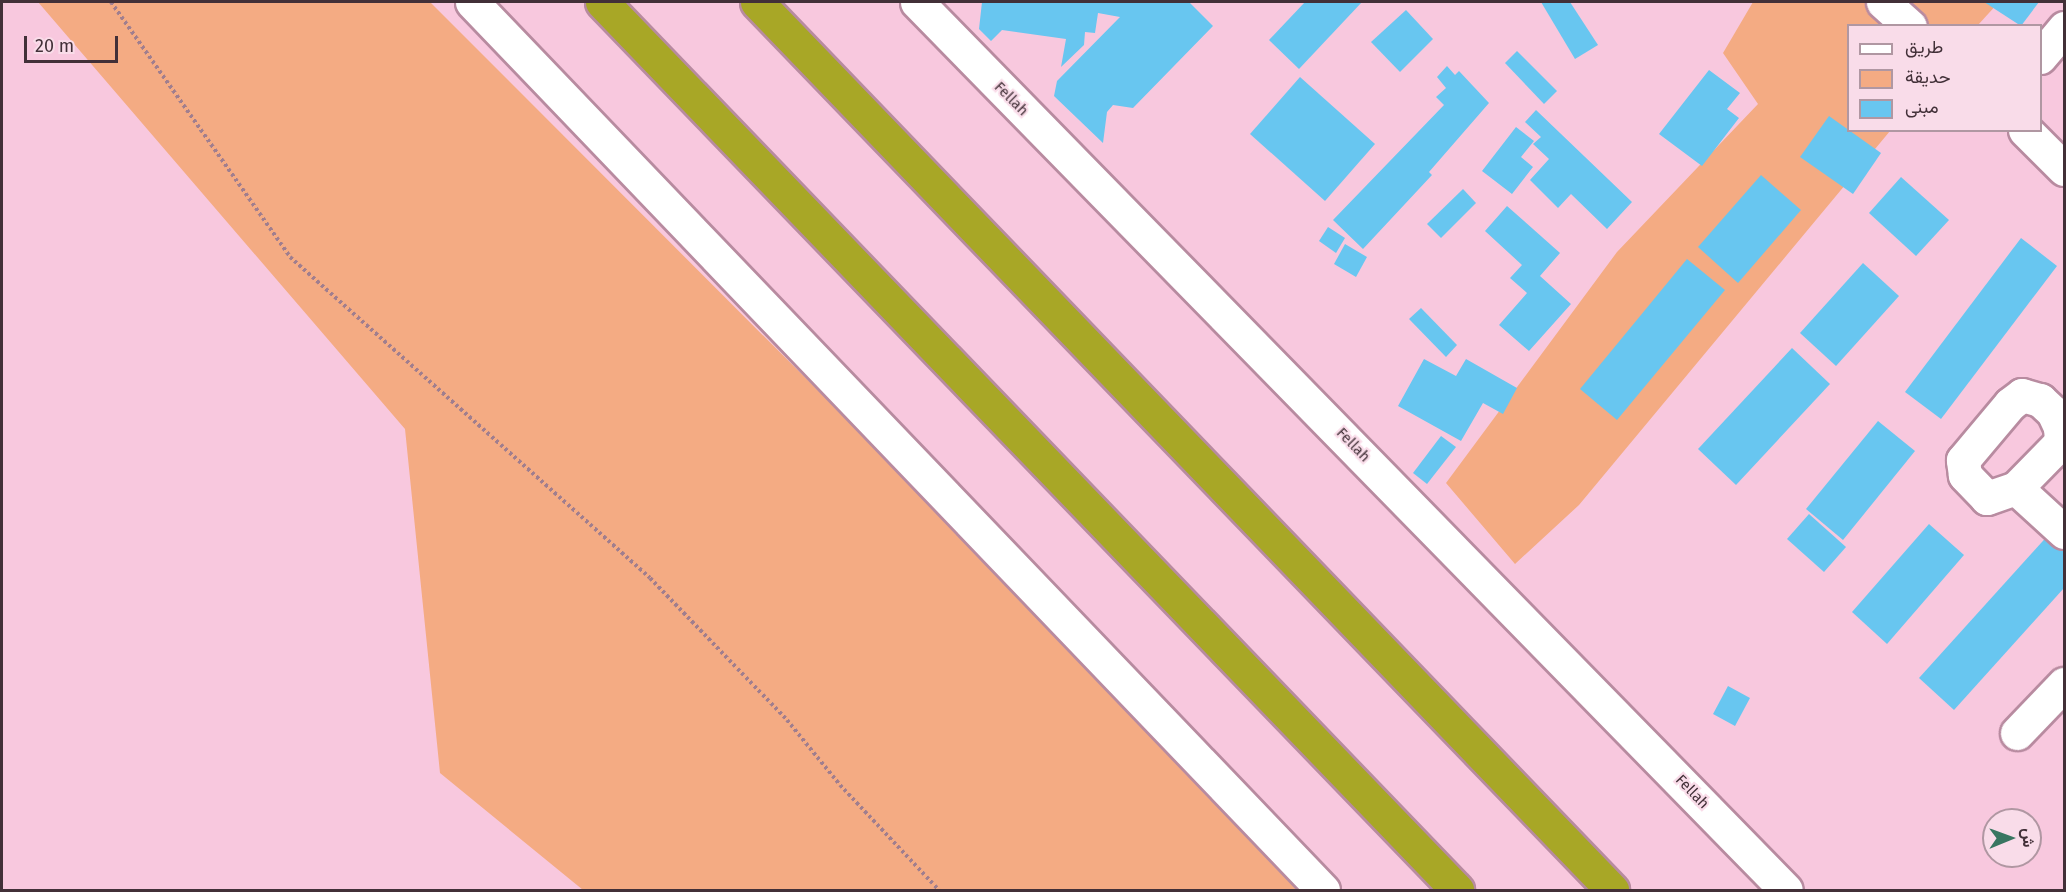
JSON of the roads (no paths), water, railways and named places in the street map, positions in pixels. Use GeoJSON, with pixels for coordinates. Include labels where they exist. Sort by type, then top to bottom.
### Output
{"type":"FeatureCollection","features":[{"type":"Feature","properties":{"kind":"highway"},"geometry":{"type":"LineString","coordinates":[[602,2],[1456,891]]}},
{"type":"Feature","properties":{"kind":"highway"},"geometry":{"type":"LineString","coordinates":[[757,2],[1612,891]]}},
{"type":"Feature","properties":{"kind":"street"},"geometry":{"type":"LineString","coordinates":[[472,2],[1323,891]]}},
{"type":"Feature","properties":{"kind":"street","name":"Fellah"},"geometry":{"type":"LineString","coordinates":[[917,2],[1786,891]]}},
{"type":"Feature","properties":{"kind":"street"},"geometry":{"type":"LineString","coordinates":[[1883,2],[1908,24]]}},
{"type":"Feature","properties":{"kind":"street"},"geometry":{"type":"LineString","coordinates":[[2042,55],[2064,28]]}},
{"type":"Feature","properties":{"kind":"street"},"geometry":{"type":"LineString","coordinates":[[2027,132],[2064,170]]}},
{"type":"Feature","properties":{"kind":"street"},"geometry":{"type":"LineString","coordinates":[[2016,488],[2064,532]]}},
{"type":"Feature","properties":{"kind":"street"},"geometry":{"type":"LineString","coordinates":[[2018,733],[2064,684]]}}]}
